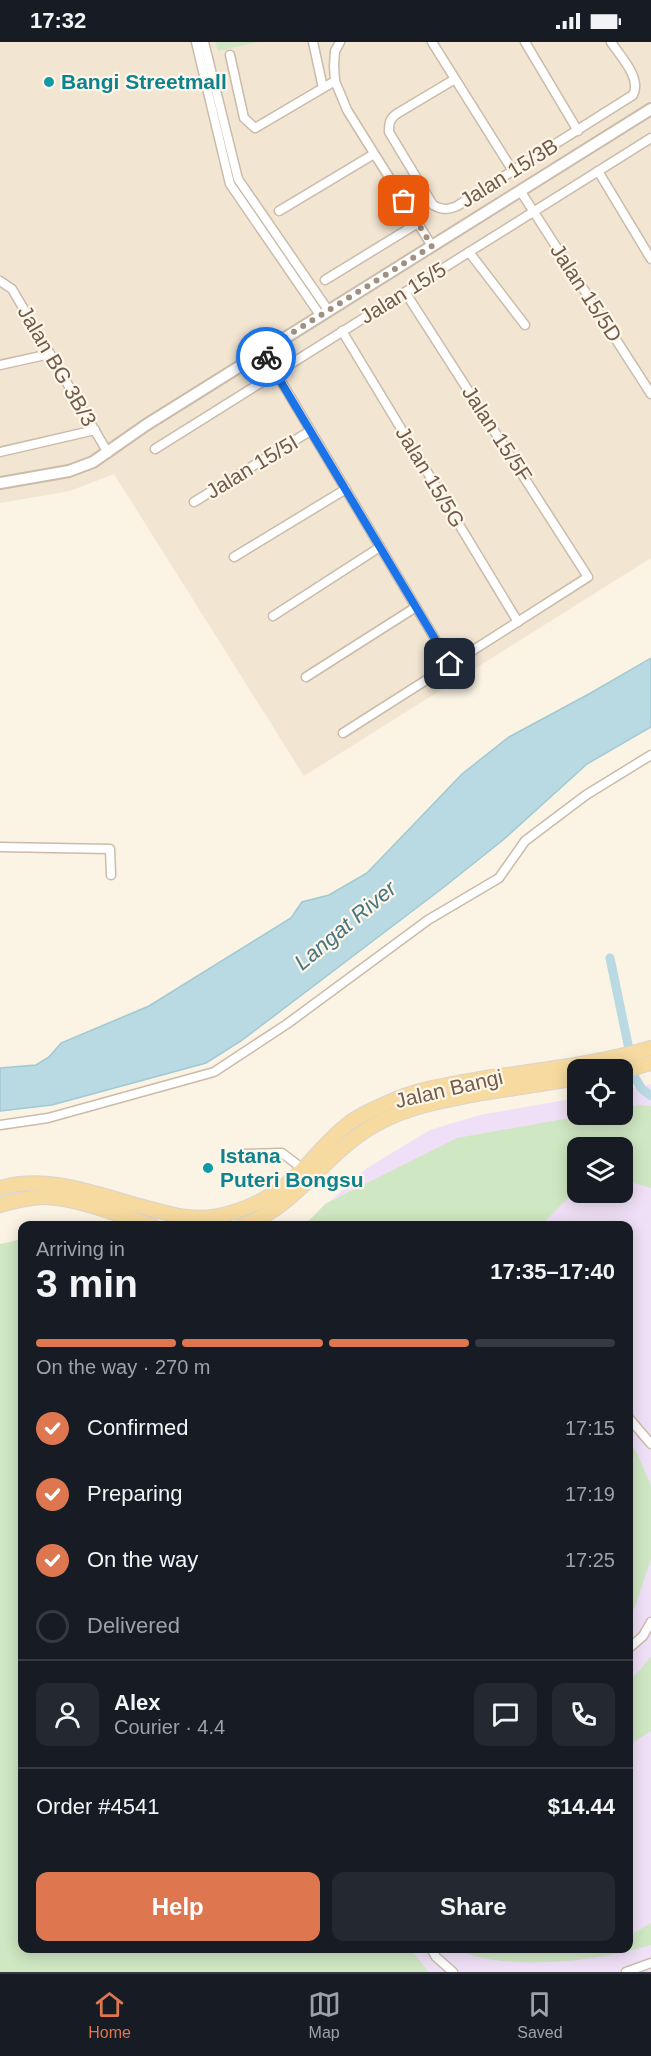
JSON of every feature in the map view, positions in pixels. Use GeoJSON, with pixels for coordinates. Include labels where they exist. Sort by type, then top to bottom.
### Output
{"type":"FeatureCollection","features":[{"type":"Feature","properties":{"kind":"main road","name":"Jalan Bangi"},"geometry":{"type":"LineString","coordinates":[[0,1188],[14,1184],[47,1183],[93,1192],[179,1217],[198,1218],[235,1212],[254,1205],[286,1185],[328,1141],[353,1120],[385,1103],[415,1092],[453,1083],[621,1057],[646,1057]]}},
{"type":"Feature","properties":{"kind":"main road","name":"Jalan Bangi"},"geometry":{"type":"LineString","coordinates":[[633,1065],[646,1057]]}},
{"type":"Feature","properties":{"kind":"main road","name":"Jalan Bangi"},"geometry":{"type":"LineString","coordinates":[[252,1221],[277,1209],[336,1153],[360,1134],[391,1115],[432,1102],[567,1080]]}},
{"type":"Feature","properties":{"kind":"main road"},"geometry":{"type":"LineString","coordinates":[[0,1205],[22,1199],[43,1197],[65,1199],[137,1221]]}},
{"type":"Feature","properties":{"kind":"street"},"geometry":{"type":"LineString","coordinates":[[196,42],[230,184],[324,313]]}},
{"type":"Feature","properties":{"kind":"street"},"geometry":{"type":"LineString","coordinates":[[204,42],[238,179],[324,313]]}},
{"type":"Feature","properties":{"kind":"street"},"geometry":{"type":"LineString","coordinates":[[313,42],[323,88]]}},
{"type":"Feature","properties":{"kind":"street"},"geometry":{"type":"LineString","coordinates":[[340,42],[333,59],[336,81],[346,110],[432,246]]}},
{"type":"Feature","properties":{"kind":"street"},"geometry":{"type":"LineString","coordinates":[[432,42],[513,171]]}},
{"type":"Feature","properties":{"kind":"street"},"geometry":{"type":"LineString","coordinates":[[525,42],[578,131]]}},
{"type":"Feature","properties":{"kind":"street","name":"Jalan 15/3B"},"geometry":{"type":"LineString","coordinates":[[455,79],[398,112],[391,118],[389,132],[433,205],[441,209],[457,206],[633,95],[635,84],[633,77],[611,42]]}},
{"type":"Feature","properties":{"kind":"street"},"geometry":{"type":"LineString","coordinates":[[230,55],[244,118],[255,128],[336,81]]}},
{"type":"Feature","properties":{"kind":"street"},"geometry":{"type":"LineString","coordinates":[[0,483],[69,471],[93,462],[146,425],[651,109]]}},
{"type":"Feature","properties":{"kind":"street","name":"Jalan 15/5"},"geometry":{"type":"LineString","coordinates":[[155,448],[651,138]]}},
{"type":"Feature","properties":{"kind":"street"},"geometry":{"type":"LineString","coordinates":[[279,211],[374,154]]}},
{"type":"Feature","properties":{"kind":"street"},"geometry":{"type":"LineString","coordinates":[[598,171],[651,259]]}},
{"type":"Feature","properties":{"kind":"street","name":"Jalan 15/5D"},"geometry":{"type":"LineString","coordinates":[[520,192],[651,394]]}},
{"type":"Feature","properties":{"kind":"street"},"geometry":{"type":"LineString","coordinates":[[325,280],[418,224]]}},
{"type":"Feature","properties":{"kind":"street"},"geometry":{"type":"LineString","coordinates":[[470,252],[525,325]]}},
{"type":"Feature","properties":{"kind":"street","name":"Jalan BG 3B/3"},"geometry":{"type":"LineString","coordinates":[[1,281],[12,289],[108,453]]}},
{"type":"Feature","properties":{"kind":"street","name":"Jalan 15/5F"},"geometry":{"type":"LineString","coordinates":[[405,292],[588,577],[518,622]]}},
{"type":"Feature","properties":{"kind":"street","name":"Jalan 15/5G"},"geometry":{"type":"LineString","coordinates":[[342,331],[518,622]]}},
{"type":"Feature","properties":{"kind":"street"},"geometry":{"type":"LineString","coordinates":[[263,351],[450,664]]}},
{"type":"Feature","properties":{"kind":"street"},"geometry":{"type":"LineString","coordinates":[[0,365],[51,354]]}},
{"type":"Feature","properties":{"kind":"street"},"geometry":{"type":"LineString","coordinates":[[0,452],[95,430]]}},
{"type":"Feature","properties":{"kind":"street","name":"Jalan 15/5I"},"geometry":{"type":"LineString","coordinates":[[194,502],[310,431]]}},
{"type":"Feature","properties":{"kind":"street"},"geometry":{"type":"LineString","coordinates":[[234,557],[346,489]]}},
{"type":"Feature","properties":{"kind":"street"},"geometry":{"type":"LineString","coordinates":[[273,616],[380,547]]}},
{"type":"Feature","properties":{"kind":"street"},"geometry":{"type":"LineString","coordinates":[[306,677],[416,607]]}},
{"type":"Feature","properties":{"kind":"street"},"geometry":{"type":"LineString","coordinates":[[343,733],[518,622]]}},
{"type":"Feature","properties":{"kind":"street"},"geometry":{"type":"LineString","coordinates":[[0,1125],[48,1118],[214,1072],[287,1024],[428,920],[499,878],[525,841],[586,795],[651,756]]}},
{"type":"Feature","properties":{"kind":"street"},"geometry":{"type":"LineString","coordinates":[[0,847],[110,849],[111,875]]}},
{"type":"Feature","properties":{"kind":"street"},"geometry":{"type":"LineString","coordinates":[[241,1154],[282,1153],[303,1169]]}},
{"type":"Feature","properties":{"kind":"street"},"geometry":{"type":"LineString","coordinates":[[633,1423],[651,1444]]}},
{"type":"Feature","properties":{"kind":"street"},"geometry":{"type":"LineString","coordinates":[[633,1645],[643,1636],[651,1622]]}},
{"type":"Feature","properties":{"kind":"street"},"geometry":{"type":"LineString","coordinates":[[434,1953],[453,1972]]}},
{"type":"Feature","properties":{"kind":"street"},"geometry":{"type":"LineString","coordinates":[[626,1972],[651,1963]]}},
{"type":"Feature","properties":{"kind":"shaded area"},"geometry":{"type":"Polygon","coordinates":[[[0,42],[651,42],[651,558],[304,776],[114,474],[70,491],[0,503],[0,42]]]}},
{"type":"Feature","properties":{"kind":"shaded area"},"geometry":{"type":"Polygon","coordinates":[[[651,1084],[651,1972],[207,1972],[205,1953],[633,1953],[633,1221],[308,1221],[367,1168],[430,1130],[480,1115],[567,1100],[567,1125],[633,1125],[633,1088],[651,1084]]]}},
{"type":"Feature","properties":{"kind":"green space"},"geometry":{"type":"Polygon","coordinates":[[[215,42],[258,42],[218,51],[215,42]]]}},
{"type":"Feature","properties":{"kind":"green space"},"geometry":{"type":"Polygon","coordinates":[[[633,1106],[651,1106],[651,1188],[633,1183],[633,1137],[567,1137],[567,1199],[545,1221],[309,1221],[325,1204],[457,1138],[567,1118],[567,1125],[633,1125],[633,1106]]]}},
{"type":"Feature","properties":{"kind":"green space"},"geometry":{"type":"Polygon","coordinates":[[[18,1240],[18,1953],[413,1953],[429,1972],[0,1972],[0,1244],[18,1240]]]}},
{"type":"Feature","properties":{"kind":"green space"},"geometry":{"type":"Polygon","coordinates":[[[633,1447],[651,1485],[651,1559],[633,1610],[633,1447]]]}},
{"type":"Feature","properties":{"kind":"green space"},"geometry":{"type":"Polygon","coordinates":[[[651,1656],[651,1731],[633,1742],[633,1676],[651,1656]]]}},
{"type":"Feature","properties":{"kind":"green space"},"geometry":{"type":"Polygon","coordinates":[[[651,1923],[651,1945],[633,1950],[633,1934],[651,1923]]]}},
{"type":"Feature","properties":{"kind":"green space"},"geometry":{"type":"Polygon","coordinates":[[[467,1953],[619,1953],[550,1962],[498,1960],[467,1953]]]}},
{"type":"Feature","properties":{"kind":"water","name":"Langat River"},"geometry":{"type":"Polygon","coordinates":[[[651,658],[651,727],[587,764],[503,840],[241,1041],[206,1063],[52,1105],[0,1111],[0,1068],[36,1065],[49,1057],[61,1043],[149,1006],[291,918],[302,902],[329,895],[367,873],[462,774],[509,737],[651,658]]]}},
{"type":"Feature","properties":{"kind":"waterway"},"geometry":{"type":"LineString","coordinates":[[610,958],[635,1078],[642,1089],[651,1096]]}},
{"type":"Feature","properties":{"kind":"way so far"},"geometry":{"type":"LineString","coordinates":[[266,357],[263,351],[432,246],[404,201]]}},
{"type":"Feature","properties":{"kind":"place","name":"Bangi Streetmall"},"geometry":{"type":"Point","coordinates":[49,82]}},
{"type":"Feature","properties":{"kind":"place","name":"Istana Puteri Bongsu"},"geometry":{"type":"Point","coordinates":[208,1168]}},
{"type":"Feature","properties":{"kind":"route"},"geometry":{"type":"LineString","coordinates":[[266,357],[450,664]]}}]}
